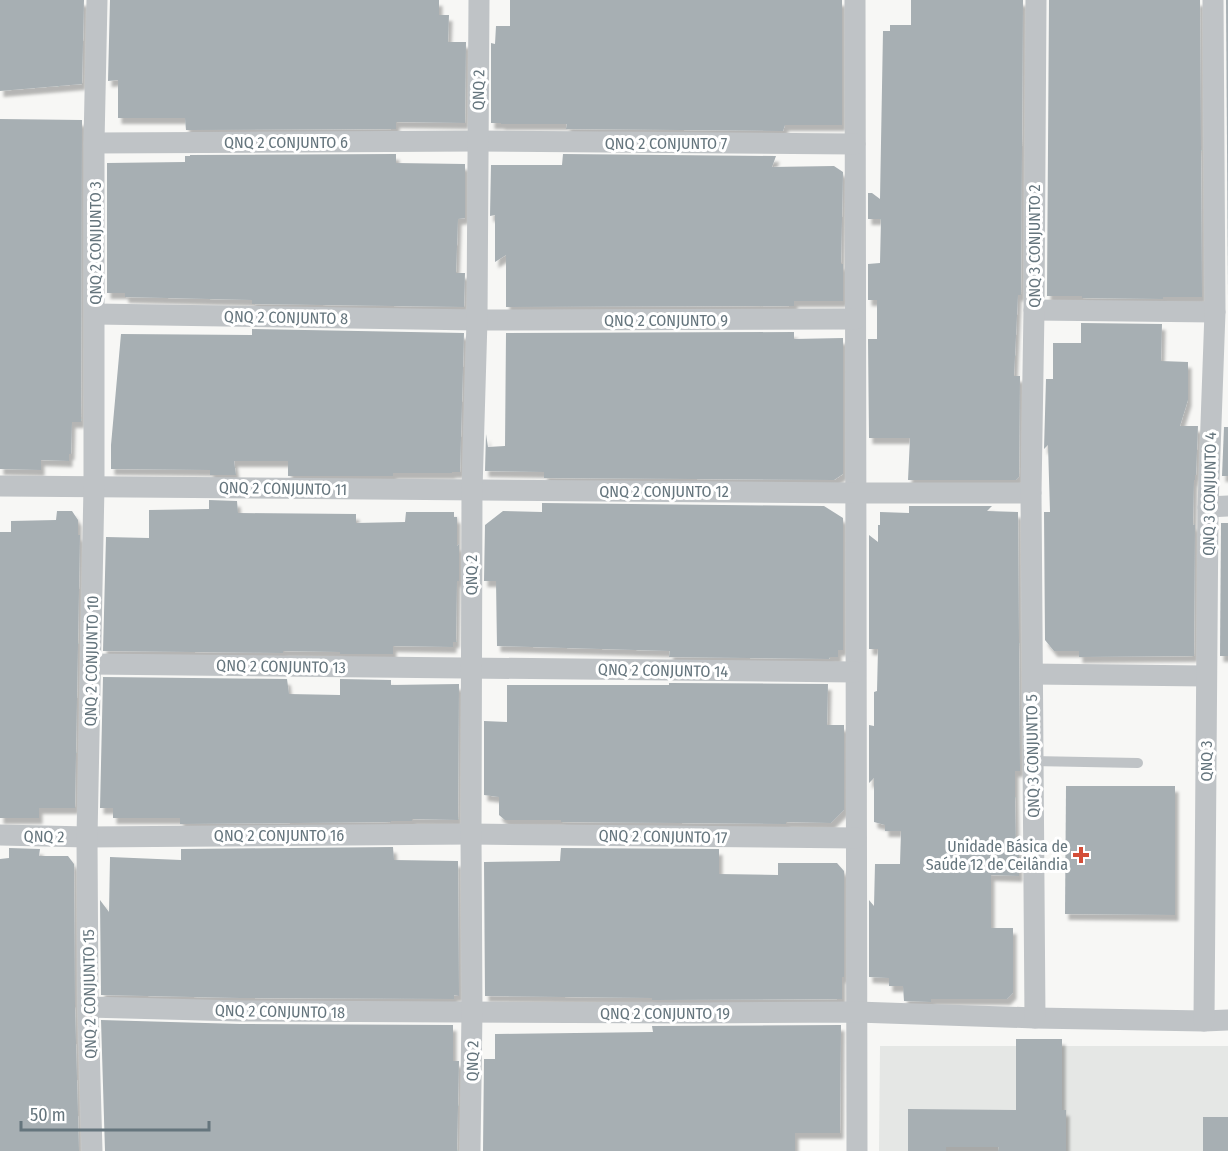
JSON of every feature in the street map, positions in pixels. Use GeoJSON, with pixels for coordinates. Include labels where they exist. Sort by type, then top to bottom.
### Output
{"type":"FeatureCollection","features":[{"type":"Feature","properties":{"kind":"street","name":"QNQ 2 CONJUNTO 3"},"geometry":{"type":"LineString","coordinates":[[94,486],[94,143],[97,0]]}},
{"type":"Feature","properties":{"kind":"street","name":"QNQ 2"},"geometry":{"type":"LineString","coordinates":[[470,1151],[472,490],[477,320],[479,0]]}},
{"type":"Feature","properties":{"kind":"street"},"geometry":{"type":"LineString","coordinates":[[855,0],[857,1151]]}},
{"type":"Feature","properties":{"kind":"street","name":"QNQ 3 CONJUNTO 2"},"geometry":{"type":"LineString","coordinates":[[1031,493],[1036,0]]}},
{"type":"Feature","properties":{"kind":"street","name":"QNQ 3 CONJUNTO 4"},"geometry":{"type":"LineString","coordinates":[[1206,676],[1218,506],[1213,0]]}},
{"type":"Feature","properties":{"kind":"street","name":"QNQ 2 CONJUNTO 6"},"geometry":{"type":"LineString","coordinates":[[94,143],[477,141]]}},
{"type":"Feature","properties":{"kind":"street","name":"QNQ 2 CONJUNTO 7"},"geometry":{"type":"LineString","coordinates":[[477,141],[855,144]]}},
{"type":"Feature","properties":{"kind":"street"},"geometry":{"type":"LineString","coordinates":[[1034,310],[1215,312]]}},
{"type":"Feature","properties":{"kind":"street","name":"QNQ 2 CONJUNTO 8"},"geometry":{"type":"LineString","coordinates":[[95,314],[477,320]]}},
{"type":"Feature","properties":{"kind":"street","name":"QNQ 2 CONJUNTO 9"},"geometry":{"type":"LineString","coordinates":[[477,320],[855,319]]}},
{"type":"Feature","properties":{"kind":"street"},"geometry":{"type":"LineString","coordinates":[[0,486],[94,486]]}},
{"type":"Feature","properties":{"kind":"street","name":"QNQ 2 CONJUNTO 11"},"geometry":{"type":"LineString","coordinates":[[94,486],[472,490]]}},
{"type":"Feature","properties":{"kind":"street","name":"QNQ 2 CONJUNTO 10"},"geometry":{"type":"LineString","coordinates":[[87,837],[94,486]]}},
{"type":"Feature","properties":{"kind":"street","name":"QNQ 2 CONJUNTO 12"},"geometry":{"type":"LineString","coordinates":[[472,490],[855,493]]}},
{"type":"Feature","properties":{"kind":"street"},"geometry":{"type":"LineString","coordinates":[[855,493],[1031,493]]}},
{"type":"Feature","properties":{"kind":"street","name":"QNQ 3 CONJUNTO 5"},"geometry":{"type":"LineString","coordinates":[[1031,493],[1035,1018]]}},
{"type":"Feature","properties":{"kind":"street","name":"QNQ 2 CONJUNTO 13"},"geometry":{"type":"LineString","coordinates":[[91,664],[471,669]]}},
{"type":"Feature","properties":{"kind":"street","name":"QNQ 2 CONJUNTO 14"},"geometry":{"type":"LineString","coordinates":[[471,669],[855,672]]}},
{"type":"Feature","properties":{"kind":"street"},"geometry":{"type":"LineString","coordinates":[[1032,674],[1206,676]]}},
{"type":"Feature","properties":{"kind":"street","name":"QNQ 3"},"geometry":{"type":"LineString","coordinates":[[1204,1021],[1206,676]]}},
{"type":"Feature","properties":{"kind":"street","name":"QNQ 2 CONJUNTO 16"},"geometry":{"type":"LineString","coordinates":[[87,837],[471,834]]}},
{"type":"Feature","properties":{"kind":"street","name":"QNQ 2 CONJUNTO 17"},"geometry":{"type":"LineString","coordinates":[[471,834],[856,838]]}},
{"type":"Feature","properties":{"kind":"street","name":"QNQ 2"},"geometry":{"type":"LineString","coordinates":[[0,835],[87,837]]}},
{"type":"Feature","properties":{"kind":"street","name":"QNQ 2 CONJUNTO 15"},"geometry":{"type":"LineString","coordinates":[[87,837],[92,1151]]}},
{"type":"Feature","properties":{"kind":"street","name":"QNQ 2 CONJUNTO 18"},"geometry":{"type":"LineString","coordinates":[[88,1007],[240,1011],[472,1012]]}},
{"type":"Feature","properties":{"kind":"street","name":"QNQ 2 CONJUNTO 19"},"geometry":{"type":"LineString","coordinates":[[472,1012],[857,1012]]}},
{"type":"Feature","properties":{"kind":"street"},"geometry":{"type":"LineString","coordinates":[[857,1012],[1035,1018],[1228,1020]]}},
{"type":"Feature","properties":{"kind":"lane"},"geometry":{"type":"LineString","coordinates":[[1032,761],[1138,763]]}},
{"type":"Feature","properties":{"kind":"shaded area"},"geometry":{"type":"Polygon","coordinates":[[[880,1046],[1228,1046],[1228,1151],[879,1151],[880,1046]]]}},
{"type":"Feature","properties":{"kind":"building"},"geometry":{"type":"Polygon","coordinates":[[[0,0],[84,0],[82,84],[0,91],[0,0]]]}},
{"type":"Feature","properties":{"kind":"building"},"geometry":{"type":"Polygon","coordinates":[[[110,0],[439,0],[439,15],[449,15],[448,42],[466,42],[465,123],[396,122],[396,129],[186,130],[185,118],[118,118],[118,80],[108,81],[110,0]]]}},
{"type":"Feature","properties":{"kind":"building"},"geometry":{"type":"Polygon","coordinates":[[[510,0],[842,0],[842,125],[785,125],[783,131],[566,129],[567,124],[491,123],[491,43],[495,44],[496,26],[510,26],[510,0]]]}},
{"type":"Feature","properties":{"kind":"building"},"geometry":{"type":"Polygon","coordinates":[[[911,0],[1023,0],[1021,295],[1018,295],[1014,376],[1020,376],[1019,477],[1016,480],[908,480],[910,438],[869,438],[868,339],[877,339],[877,300],[868,300],[868,264],[880,263],[881,219],[868,219],[868,193],[880,199],[883,31],[890,31],[890,25],[911,25],[911,0]]]}},
{"type":"Feature","properties":{"kind":"building"},"geometry":{"type":"Polygon","coordinates":[[[1049,0],[1200,0],[1202,297],[1163,297],[1163,299],[1047,296],[1049,0]]]}},
{"type":"Feature","properties":{"kind":"building"},"geometry":{"type":"Polygon","coordinates":[[[1226,0],[1228,0],[1228,297],[1226,0]]]}},
{"type":"Feature","properties":{"kind":"building"},"geometry":{"type":"Polygon","coordinates":[[[0,119],[82,120],[81,422],[72,422],[69,461],[41,460],[41,470],[0,469],[0,119]]]}},
{"type":"Feature","properties":{"kind":"building"},"geometry":{"type":"Polygon","coordinates":[[[396,154],[396,163],[465,164],[465,218],[458,219],[456,273],[465,273],[464,307],[252,304],[252,300],[125,297],[125,293],[107,293],[107,163],[185,162],[185,156],[190,155],[396,154]]]}},
{"type":"Feature","properties":{"kind":"building"},"geometry":{"type":"Polygon","coordinates":[[[563,154],[776,156],[772,167],[834,166],[843,172],[841,264],[843,264],[843,301],[794,301],[794,306],[506,307],[506,255],[495,262],[495,215],[490,216],[491,165],[562,165],[563,154]]]}},
{"type":"Feature","properties":{"kind":"building"},"geometry":{"type":"Polygon","coordinates":[[[1081,323],[1162,324],[1161,361],[1188,362],[1188,400],[1180,426],[1198,426],[1193,525],[1195,524],[1194,656],[1079,657],[1079,651],[1054,651],[1045,640],[1044,512],[1050,512],[1048,445],[1044,449],[1046,379],[1053,379],[1053,343],[1081,343],[1081,323]]]}},
{"type":"Feature","properties":{"kind":"building"},"geometry":{"type":"Polygon","coordinates":[[[252,329],[464,333],[460,472],[393,473],[393,476],[288,476],[288,461],[234,461],[236,475],[210,475],[210,470],[111,469],[121,334],[252,335],[252,329]]]}},
{"type":"Feature","properties":{"kind":"building"},"geometry":{"type":"Polygon","coordinates":[[[794,332],[794,339],[843,338],[843,474],[834,480],[544,478],[544,472],[485,471],[486,434],[488,447],[505,446],[506,333],[794,332]]]}},
{"type":"Feature","properties":{"kind":"building"},"geometry":{"type":"Polygon","coordinates":[[[1224,427],[1228,427],[1228,476],[1222,476],[1224,427]]]}},
{"type":"Feature","properties":{"kind":"building"},"geometry":{"type":"Polygon","coordinates":[[[209,500],[237,501],[238,513],[356,514],[356,523],[405,522],[406,512],[454,512],[454,517],[457,517],[457,546],[459,544],[456,642],[453,642],[453,647],[393,646],[393,654],[283,651],[283,653],[103,651],[106,537],[149,538],[149,510],[209,509],[209,500]]]}},
{"type":"Feature","properties":{"kind":"building"},"geometry":{"type":"Polygon","coordinates":[[[542,503],[824,506],[843,518],[843,650],[838,650],[838,657],[829,659],[669,657],[670,651],[497,646],[496,581],[484,581],[485,525],[503,511],[542,512],[542,503]]]}},
{"type":"Feature","properties":{"kind":"building"},"geometry":{"type":"Polygon","coordinates":[[[909,506],[992,506],[987,511],[1018,512],[1020,771],[1015,771],[1015,797],[1019,876],[991,875],[991,928],[1013,928],[1013,993],[1007,999],[904,1001],[903,986],[889,986],[889,978],[869,977],[869,900],[874,906],[875,864],[900,864],[901,831],[885,831],[885,825],[874,822],[874,778],[869,783],[869,725],[874,726],[878,649],[869,649],[869,535],[878,542],[880,512],[909,513],[909,506]]]}},
{"type":"Feature","properties":{"kind":"building"},"geometry":{"type":"Polygon","coordinates":[[[57,511],[72,511],[78,520],[78,535],[80,535],[75,808],[39,808],[39,818],[0,818],[0,532],[11,532],[11,521],[56,520],[57,511]]]}},
{"type":"Feature","properties":{"kind":"building"},"geometry":{"type":"Polygon","coordinates":[[[1221,523],[1228,523],[1228,656],[1220,656],[1221,523]]]}},
{"type":"Feature","properties":{"kind":"building"},"geometry":{"type":"Polygon","coordinates":[[[103,677],[287,679],[289,694],[340,695],[340,679],[391,680],[391,685],[459,684],[458,820],[180,824],[180,818],[113,818],[113,808],[100,808],[103,677]]]}},
{"type":"Feature","properties":{"kind":"building"},"geometry":{"type":"Polygon","coordinates":[[[669,683],[828,684],[827,725],[844,725],[844,810],[831,823],[505,820],[499,815],[499,797],[484,795],[484,721],[507,722],[507,685],[669,685],[669,683]]]}},
{"type":"Feature","properties":{"kind":"building","name":"Unidade Básica de Saúde 12 de Ceilândia"},"geometry":{"type":"Polygon","coordinates":[[[1066,786],[1175,786],[1175,915],[1065,914],[1066,786]]]}},
{"type":"Feature","properties":{"kind":"building"},"geometry":{"type":"Polygon","coordinates":[[[393,847],[394,860],[458,861],[459,996],[454,995],[454,999],[101,995],[100,900],[109,912],[110,857],[181,860],[181,849],[393,847]]]}},
{"type":"Feature","properties":{"kind":"building"},"geometry":{"type":"Polygon","coordinates":[[[9,848],[40,849],[39,856],[68,856],[74,864],[79,1151],[0,1151],[0,859],[9,858],[9,848]]]}},
{"type":"Feature","properties":{"kind":"building"},"geometry":{"type":"Polygon","coordinates":[[[561,848],[719,849],[719,874],[778,875],[778,863],[837,863],[844,871],[842,999],[652,1000],[652,998],[485,996],[484,862],[560,861],[561,848]]]}},
{"type":"Feature","properties":{"kind":"building"},"geometry":{"type":"Polygon","coordinates":[[[101,1020],[240,1024],[453,1025],[453,1061],[459,1061],[457,1151],[105,1151],[101,1020]]]}},
{"type":"Feature","properties":{"kind":"building"},"geometry":{"type":"Polygon","coordinates":[[[841,1025],[840,1133],[795,1133],[795,1151],[483,1151],[484,1059],[495,1059],[495,1034],[653,1032],[652,1026],[841,1025]]]}},
{"type":"Feature","properties":{"kind":"building"},"geometry":{"type":"Polygon","coordinates":[[[1016,1039],[1062,1039],[1062,1110],[1066,1110],[1066,1151],[998,1151],[999,1147],[946,1147],[946,1151],[908,1151],[908,1109],[1016,1110],[1016,1039]]]}},
{"type":"Feature","properties":{"kind":"building"},"geometry":{"type":"Polygon","coordinates":[[[1203,1117],[1228,1117],[1228,1151],[1203,1151],[1203,1117]]]}},
{"type":"Feature","properties":{"kind":"place","name":"Unidade Básica de Saúde 12 de Ceilândia"},"geometry":{"type":"Point","coordinates":[1081,855]}}]}
